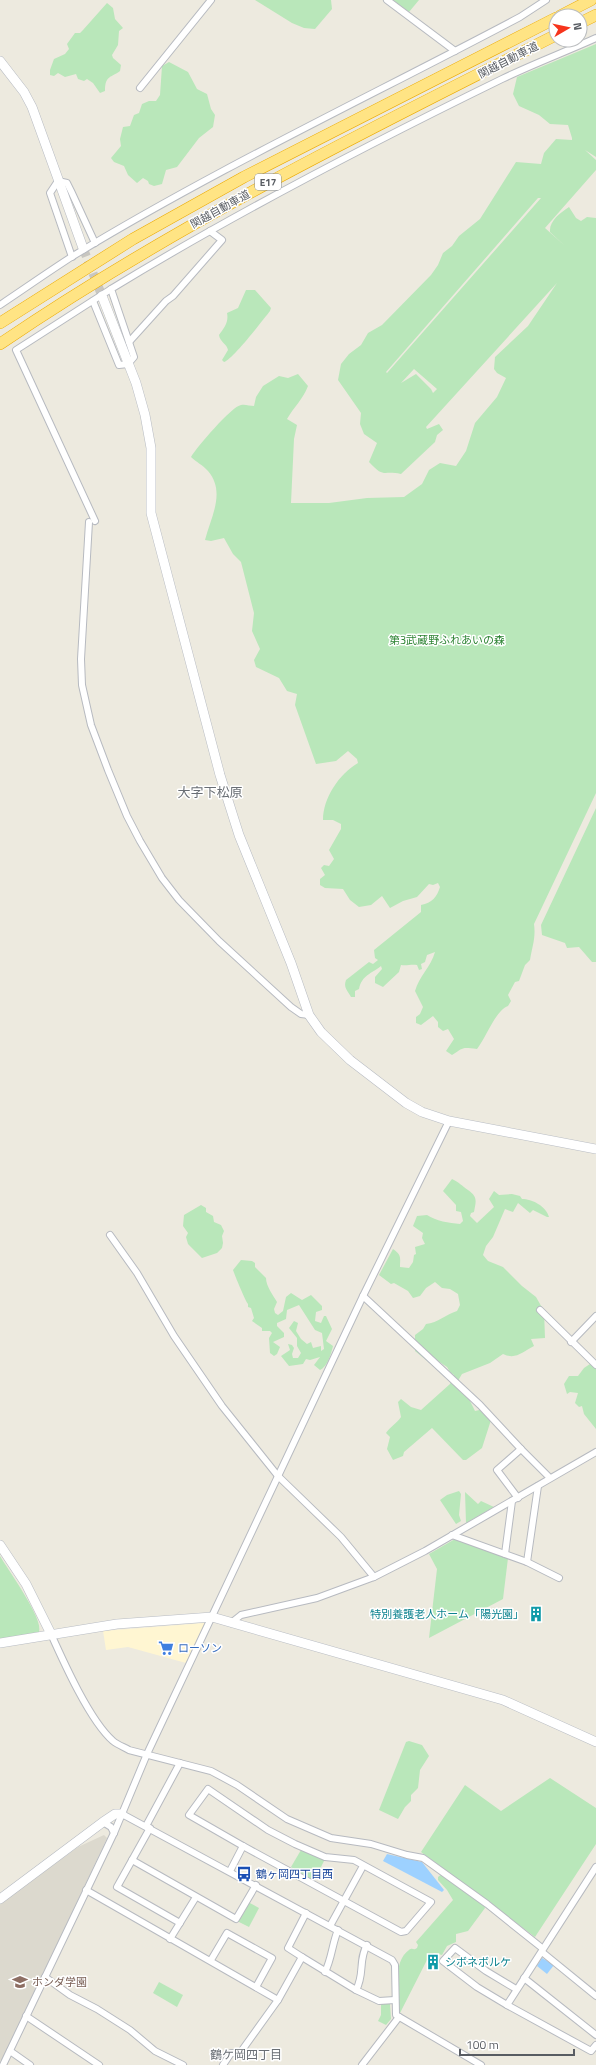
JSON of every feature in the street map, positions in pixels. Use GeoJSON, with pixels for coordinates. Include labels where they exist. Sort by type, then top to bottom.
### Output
{"type":"FeatureCollection","features":[{"type":"Feature","properties":{"kind":"highway"},"geometry":{"type":"LineString","coordinates":[[576,8],[591,0]]}},
{"type":"Feature","properties":{"kind":"highway","name":"関越自動車道"},"geometry":{"type":"LineString","coordinates":[[0,323],[133,239],[244,177],[548,22]]}},
{"type":"Feature","properties":{"kind":"highway","name":"関越自動車道"},"geometry":{"type":"LineString","coordinates":[[0,344],[66,299],[197,221],[340,144],[548,39]]}},
{"type":"Feature","properties":{"kind":"street"},"geometry":{"type":"LineString","coordinates":[[140,88],[211,0]]}},
{"type":"Feature","properties":{"kind":"street"},"geometry":{"type":"LineString","coordinates":[[387,0],[455,51]]}},
{"type":"Feature","properties":{"kind":"street"},"geometry":{"type":"LineString","coordinates":[[0,305],[95,243],[289,136],[520,17],[546,0]]}},
{"type":"Feature","properties":{"kind":"street"},"geometry":{"type":"LineString","coordinates":[[309,1015],[301,1014],[291,1007],[219,941],[179,900],[162,878],[127,816],[92,725],[82,685],[81,658],[92,521],[16,350],[111,289],[210,231],[372,144],[508,76],[596,38]]}},
{"type":"Feature","properties":{"kind":"street"},"geometry":{"type":"LineString","coordinates":[[0,61],[24,92],[32,107],[83,248]]}},
{"type":"Feature","properties":{"kind":"street"},"geometry":{"type":"LineString","coordinates":[[58,180],[67,183],[72,191],[95,243]]}},
{"type":"Feature","properties":{"kind":"street"},"geometry":{"type":"LineString","coordinates":[[58,180],[50,193],[72,257]]}},
{"type":"Feature","properties":{"kind":"street"},"geometry":{"type":"LineString","coordinates":[[129,342],[166,301],[174,296],[222,240],[210,231]]}},
{"type":"Feature","properties":{"kind":"street"},"geometry":{"type":"LineString","coordinates":[[93,301],[119,365],[128,364],[134,357],[111,289]]}},
{"type":"Feature","properties":{"kind":"street"},"geometry":{"type":"LineString","coordinates":[[102,296],[143,405],[150,437],[152,466],[150,506],[154,526],[220,775],[239,835],[291,963],[309,1015],[322,1032],[350,1060],[406,1103],[431,1116],[449,1121],[596,1149]]}},
{"type":"Feature","properties":{"kind":"street"},"geometry":{"type":"LineString","coordinates":[[3,2065],[114,1833],[147,1754],[363,1296],[449,1121]]}},
{"type":"Feature","properties":{"kind":"street"},"geometry":{"type":"LineString","coordinates":[[110,1235],[137,1273],[174,1336],[222,1406],[278,1476],[341,1538],[374,1577]]}},
{"type":"Feature","properties":{"kind":"street"},"geometry":{"type":"LineString","coordinates":[[363,1296],[480,1405],[521,1450],[550,1478]]}},
{"type":"Feature","properties":{"kind":"street"},"geometry":{"type":"LineString","coordinates":[[540,1310],[596,1365]]}},
{"type":"Feature","properties":{"kind":"street"},"geometry":{"type":"LineString","coordinates":[[571,1342],[596,1316]]}},
{"type":"Feature","properties":{"kind":"street"},"geometry":{"type":"LineString","coordinates":[[518,1498],[497,1470],[521,1450]]}},
{"type":"Feature","properties":{"kind":"street"},"geometry":{"type":"LineString","coordinates":[[232,1623],[241,1615],[317,1598],[374,1577],[518,1498],[596,1452]]}},
{"type":"Feature","properties":{"kind":"street"},"geometry":{"type":"LineString","coordinates":[[527,1562],[538,1486]]}},
{"type":"Feature","properties":{"kind":"street"},"geometry":{"type":"LineString","coordinates":[[504,1554],[512,1501]]}},
{"type":"Feature","properties":{"kind":"street"},"geometry":{"type":"LineString","coordinates":[[452,1535],[527,1562],[558,1578]]}},
{"type":"Feature","properties":{"kind":"street"},"geometry":{"type":"LineString","coordinates":[[0,1545],[26,1584],[76,1684],[107,1735],[119,1745],[211,1771],[237,1786],[287,1819],[312,1831],[331,1838],[371,1844],[407,1855],[423,1858],[487,1904],[596,1996]]}},
{"type":"Feature","properties":{"kind":"street"},"geometry":{"type":"LineString","coordinates":[[0,1643],[117,1624],[212,1617],[504,1700],[596,1742]]}},
{"type":"Feature","properties":{"kind":"street"},"geometry":{"type":"LineString","coordinates":[[180,1763],[117,1887],[180,1923]]}},
{"type":"Feature","properties":{"kind":"street"},"geometry":{"type":"LineString","coordinates":[[208,1789],[268,1830],[295,1844],[325,1857],[354,1860],[363,1866],[431,1902],[406,1931],[401,1932],[189,1815],[208,1789]]}},
{"type":"Feature","properties":{"kind":"street"},"geometry":{"type":"LineString","coordinates":[[0,1899],[102,1822],[118,1813],[122,1814],[256,1885],[394,1962],[395,2012],[398,2018],[481,2065]]}},
{"type":"Feature","properties":{"kind":"street"},"geometry":{"type":"LineString","coordinates":[[102,1822],[111,1827],[114,1833]]}},
{"type":"Feature","properties":{"kind":"street"},"geometry":{"type":"LineString","coordinates":[[230,1871],[243,1846]]}},
{"type":"Feature","properties":{"kind":"street"},"geometry":{"type":"LineString","coordinates":[[132,1860],[236,1920],[256,1885]]}},
{"type":"Feature","properties":{"kind":"street"},"geometry":{"type":"LineString","coordinates":[[330,1926],[363,1866]]}},
{"type":"Feature","properties":{"kind":"street"},"geometry":{"type":"LineString","coordinates":[[507,2005],[596,1867]]}},
{"type":"Feature","properties":{"kind":"street"},"geometry":{"type":"LineString","coordinates":[[86,1890],[170,1939],[211,1960],[278,2000]]}},
{"type":"Feature","properties":{"kind":"street"},"geometry":{"type":"LineString","coordinates":[[170,1939],[196,1897]]}},
{"type":"Feature","properties":{"kind":"street"},"geometry":{"type":"LineString","coordinates":[[306,1913],[288,1948],[356,1990],[379,2001],[395,2000]]}},
{"type":"Feature","properties":{"kind":"street"},"geometry":{"type":"LineString","coordinates":[[325,1972],[330,1961],[333,1944],[338,1930]]}},
{"type":"Feature","properties":{"kind":"street"},"geometry":{"type":"LineString","coordinates":[[211,1960],[227,1933],[272,1958],[256,1988]]}},
{"type":"Feature","properties":{"kind":"street"},"geometry":{"type":"LineString","coordinates":[[356,1990],[362,1980],[362,1956],[367,1946]]}},
{"type":"Feature","properties":{"kind":"street"},"geometry":{"type":"LineString","coordinates":[[516,1989],[486,1971],[455,1948],[443,1961],[477,1987],[507,2005],[591,2051],[596,2045]]}},
{"type":"Feature","properties":{"kind":"street"},"geometry":{"type":"LineString","coordinates":[[223,2065],[230,2053],[240,2053],[278,2000],[302,1957]]}},
{"type":"Feature","properties":{"kind":"street"},"geometry":{"type":"LineString","coordinates":[[45,1977],[70,1996],[97,2009],[130,2030],[155,2051],[183,2065]]}},
{"type":"Feature","properties":{"kind":"street"},"geometry":{"type":"LineString","coordinates":[[524,1978],[596,2035]]}},
{"type":"Feature","properties":{"kind":"street"},"geometry":{"type":"LineString","coordinates":[[26,2016],[99,2065]]}},
{"type":"Feature","properties":{"kind":"street"},"geometry":{"type":"LineString","coordinates":[[362,2065],[398,2018]]}},
{"type":"Feature","properties":{"kind":"street"},"geometry":{"type":"LineString","coordinates":[[10,2050],[30,2065]]}},
{"type":"Feature","properties":{"kind":"shaded area"},"geometry":{"type":"Polygon","coordinates":[[[205,1623],[186,1663],[128,1647],[106,1650],[103,1631],[205,1623]]]}},
{"type":"Feature","properties":{"kind":"shaded area","name":"ホンダ学園"},"geometry":{"type":"Polygon","coordinates":[[[104,1835],[107,1838],[2,2062],[0,2060],[0,1904],[78,1847],[104,1835]]]}},
{"type":"Feature","properties":{"kind":"green space"},"geometry":{"type":"Polygon","coordinates":[[[255,0],[331,0],[332,9],[315,29],[304,28],[292,23],[255,0]]]}},
{"type":"Feature","properties":{"kind":"green space"},"geometry":{"type":"Polygon","coordinates":[[[393,0],[419,0],[409,12],[393,0]]]}},
{"type":"Feature","properties":{"kind":"green space"},"geometry":{"type":"Polygon","coordinates":[[[107,3],[113,8],[115,19],[123,28],[119,31],[118,45],[112,55],[113,58],[121,65],[120,71],[107,79],[105,91],[100,93],[93,83],[87,79],[84,81],[78,79],[76,74],[65,77],[58,73],[54,76],[50,75],[50,70],[54,59],[65,54],[69,49],[67,44],[75,33],[80,33],[107,3]]]}},
{"type":"Feature","properties":{"kind":"green space","name":"第3武蔵野ふれあいの森"},"geometry":{"type":"Polygon","coordinates":[[[596,44],[596,157],[585,150],[596,160],[596,170],[545,228],[565,246],[550,232],[551,224],[559,215],[569,207],[576,218],[581,221],[587,217],[596,218],[596,793],[534,924],[534,938],[530,960],[525,965],[519,981],[515,982],[508,995],[511,1001],[508,1006],[499,1013],[477,1049],[463,1049],[452,1055],[446,1051],[454,1039],[448,1029],[443,1031],[438,1027],[438,1022],[433,1016],[421,1025],[416,1023],[416,1017],[420,1014],[423,1007],[415,991],[435,952],[427,955],[425,962],[421,964],[422,969],[419,970],[417,965],[401,965],[399,972],[383,987],[375,983],[375,977],[382,969],[381,966],[367,975],[360,984],[359,989],[355,991],[355,997],[351,997],[346,989],[346,980],[369,962],[373,964],[378,960],[375,958],[374,950],[421,912],[421,905],[434,899],[440,887],[438,883],[433,885],[429,884],[417,897],[403,901],[390,908],[382,896],[371,905],[359,907],[350,900],[343,889],[325,888],[320,885],[320,879],[325,875],[321,868],[324,865],[329,866],[334,859],[329,850],[341,829],[341,824],[333,820],[323,820],[326,803],[333,787],[345,773],[358,763],[357,759],[348,751],[336,761],[316,764],[295,705],[297,694],[287,691],[279,678],[256,667],[254,660],[260,649],[252,631],[254,613],[241,562],[233,554],[224,538],[211,541],[205,540],[216,505],[216,487],[208,471],[191,457],[207,436],[230,412],[241,405],[254,406],[256,397],[263,386],[279,376],[288,378],[298,374],[308,386],[304,395],[287,419],[297,425],[294,439],[291,503],[329,503],[367,498],[404,497],[422,484],[429,470],[440,463],[456,466],[466,451],[475,423],[497,397],[506,378],[497,373],[494,369],[495,357],[528,326],[557,283],[426,427],[427,429],[439,424],[443,430],[437,435],[435,442],[401,474],[381,472],[369,462],[377,443],[364,434],[360,424],[361,413],[338,380],[341,364],[349,354],[361,345],[368,333],[382,325],[431,275],[438,265],[443,253],[452,246],[459,236],[480,219],[516,162],[541,164],[544,153],[556,139],[572,140],[568,125],[550,124],[539,115],[519,106],[513,94],[517,77],[596,44]],[[538,198],[386,372],[387,373],[541,198],[538,198]],[[414,369],[401,383],[416,374],[433,393],[437,389],[414,369]]]}},
{"type":"Feature","properties":{"kind":"green space"},"geometry":{"type":"Polygon","coordinates":[[[169,62],[188,72],[197,89],[207,94],[211,109],[215,115],[213,127],[199,138],[177,167],[166,170],[162,184],[154,186],[149,184],[148,181],[143,178],[137,183],[128,175],[124,166],[114,162],[111,158],[121,146],[120,139],[123,127],[130,126],[134,115],[139,113],[142,104],[149,101],[156,101],[160,95],[162,66],[169,62]]]}},
{"type":"Feature","properties":{"kind":"green space"},"geometry":{"type":"Polygon","coordinates":[[[246,290],[255,290],[271,308],[234,354],[224,362],[222,360],[228,350],[219,335],[227,322],[227,313],[238,308],[246,290]]]}},
{"type":"Feature","properties":{"kind":"green space"},"geometry":{"type":"Polygon","coordinates":[[[596,808],[596,962],[592,962],[579,947],[567,948],[565,943],[542,935],[541,925],[596,808]]]}},
{"type":"Feature","properties":{"kind":"green space"},"geometry":{"type":"Polygon","coordinates":[[[452,1179],[475,1197],[476,1202],[474,1212],[471,1213],[470,1216],[477,1223],[494,1207],[489,1199],[494,1191],[499,1195],[512,1194],[520,1196],[522,1199],[530,1200],[542,1206],[547,1213],[549,1217],[533,1210],[530,1213],[518,1203],[513,1212],[505,1209],[493,1237],[486,1246],[483,1255],[488,1261],[503,1267],[522,1286],[536,1297],[544,1311],[545,1338],[531,1339],[534,1346],[522,1353],[515,1356],[503,1354],[490,1363],[462,1374],[459,1379],[460,1388],[465,1391],[475,1411],[484,1409],[491,1420],[482,1448],[466,1460],[463,1460],[432,1428],[404,1452],[403,1456],[393,1460],[387,1449],[390,1437],[386,1433],[401,1417],[398,1402],[401,1399],[411,1407],[421,1410],[450,1384],[454,1375],[447,1367],[438,1361],[431,1364],[415,1351],[415,1335],[423,1329],[426,1324],[434,1322],[457,1311],[460,1305],[458,1294],[450,1289],[442,1288],[435,1282],[426,1288],[420,1296],[413,1298],[408,1291],[394,1283],[391,1284],[379,1275],[393,1249],[399,1255],[400,1267],[409,1268],[413,1262],[414,1255],[416,1254],[415,1247],[425,1244],[422,1238],[423,1233],[413,1226],[417,1216],[427,1215],[438,1220],[456,1224],[460,1224],[463,1221],[461,1212],[456,1211],[456,1205],[443,1191],[452,1179]]]}},
{"type":"Feature","properties":{"kind":"green space"},"geometry":{"type":"Polygon","coordinates":[[[201,1205],[206,1208],[206,1212],[213,1216],[214,1222],[221,1225],[224,1231],[222,1236],[222,1248],[217,1253],[202,1258],[188,1244],[186,1237],[188,1233],[183,1226],[184,1215],[201,1205]]]}},
{"type":"Feature","properties":{"kind":"green space"},"geometry":{"type":"Polygon","coordinates":[[[241,1260],[252,1261],[255,1263],[255,1267],[266,1278],[268,1287],[277,1302],[274,1309],[275,1313],[278,1315],[283,1311],[286,1297],[291,1293],[302,1300],[311,1295],[322,1306],[322,1310],[316,1312],[315,1321],[321,1323],[324,1316],[326,1316],[332,1329],[326,1341],[333,1346],[329,1360],[323,1368],[320,1370],[314,1365],[320,1357],[310,1360],[306,1359],[303,1364],[289,1366],[281,1356],[290,1350],[288,1344],[292,1345],[294,1348],[292,1354],[293,1358],[298,1358],[301,1353],[297,1346],[297,1338],[289,1328],[294,1321],[298,1323],[296,1331],[301,1339],[307,1344],[311,1342],[313,1348],[321,1346],[321,1351],[324,1349],[322,1333],[315,1330],[299,1305],[287,1310],[286,1319],[277,1323],[277,1326],[284,1333],[284,1337],[273,1342],[280,1347],[277,1354],[274,1356],[270,1353],[269,1338],[272,1333],[270,1331],[262,1331],[262,1328],[252,1321],[254,1318],[251,1308],[248,1307],[233,1270],[241,1260]]]}},
{"type":"Feature","properties":{"kind":"green space"},"geometry":{"type":"Polygon","coordinates":[[[596,1360],[596,1429],[584,1414],[582,1406],[579,1407],[575,1403],[578,1393],[570,1392],[567,1394],[564,1384],[569,1376],[578,1376],[584,1368],[596,1360]]]}},
{"type":"Feature","properties":{"kind":"green space"},"geometry":{"type":"Polygon","coordinates":[[[459,1491],[461,1494],[459,1515],[461,1521],[456,1524],[440,1500],[447,1495],[459,1491]]]}},
{"type":"Feature","properties":{"kind":"green space"},"geometry":{"type":"Polygon","coordinates":[[[465,1492],[478,1504],[481,1501],[494,1507],[466,1523],[465,1492]]]}},
{"type":"Feature","properties":{"kind":"green space"},"geometry":{"type":"Polygon","coordinates":[[[455,1539],[508,1558],[503,1599],[429,1638],[437,1569],[429,1554],[455,1539]]]}},
{"type":"Feature","properties":{"kind":"green space"},"geometry":{"type":"Polygon","coordinates":[[[0,1556],[31,1606],[39,1626],[39,1632],[0,1639],[0,1556]]]}},
{"type":"Feature","properties":{"kind":"green space"},"geometry":{"type":"Polygon","coordinates":[[[409,1741],[422,1745],[429,1756],[420,1770],[418,1788],[411,1795],[411,1801],[405,1807],[398,1819],[379,1810],[406,1742],[409,1741]]]}},
{"type":"Feature","properties":{"kind":"green space"},"geometry":{"type":"Polygon","coordinates":[[[550,1778],[596,1808],[596,1844],[535,1937],[421,1852],[465,1785],[501,1811],[550,1778]]]}},
{"type":"Feature","properties":{"kind":"green space"},"geometry":{"type":"Polygon","coordinates":[[[301,1850],[325,1859],[314,1881],[291,1867],[301,1850]]]}},
{"type":"Feature","properties":{"kind":"green space"},"geometry":{"type":"Polygon","coordinates":[[[442,1874],[484,1905],[485,1908],[468,1931],[456,1934],[456,1942],[447,1946],[442,1955],[434,1953],[428,1958],[400,2013],[398,1970],[400,1962],[409,1950],[417,1948],[418,1945],[416,1942],[453,1900],[438,1880],[438,1877],[442,1874]]]}},
{"type":"Feature","properties":{"kind":"green space"},"geometry":{"type":"Polygon","coordinates":[[[248,1902],[259,1908],[249,1927],[237,1921],[248,1902]]]}},
{"type":"Feature","properties":{"kind":"green space"},"geometry":{"type":"Polygon","coordinates":[[[159,1982],[183,1995],[177,2007],[153,1993],[159,1982]]]}},
{"type":"Feature","properties":{"kind":"green space"},"geometry":{"type":"Polygon","coordinates":[[[381,2003],[390,2004],[391,2019],[386,2025],[378,2021],[381,2015],[381,2003]]]}},
{"type":"Feature","properties":{"kind":"water"},"geometry":{"type":"Polygon","coordinates":[[[387,1854],[422,1862],[444,1890],[442,1892],[383,1861],[387,1854]]]}},
{"type":"Feature","properties":{"kind":"water"},"geometry":{"type":"Polygon","coordinates":[[[542,1958],[554,1965],[547,1974],[537,1966],[542,1958]]]}},
{"type":"Feature","properties":{"kind":"tunnel"},"geometry":{"type":"LineString","coordinates":[[83,248],[102,296]]}},
{"type":"Feature","properties":{"kind":"place","name":"特別養護老人ホーム「陽光園」"},"geometry":{"type":"Point","coordinates":[536,1614]}},
{"type":"Feature","properties":{"kind":"place","name":"ローソン"},"geometry":{"type":"Point","coordinates":[166,1648]}},
{"type":"Feature","properties":{"kind":"place","name":"鶴ヶ岡四丁目西"},"geometry":{"type":"Point","coordinates":[244,1874]}},
{"type":"Feature","properties":{"kind":"place","name":"シボネボルケ"},"geometry":{"type":"Point","coordinates":[433,1962]}},
{"type":"Feature","properties":{"kind":"place","name":"ホンダ学園"},"geometry":{"type":"Point","coordinates":[20,1982]}},
{"type":"Feature","properties":{"kind":"district","name":"大字下松原"},"geometry":{"type":"Point","coordinates":[210,792]}},
{"type":"Feature","properties":{"kind":"district","name":"鶴ケ岡四丁目"},"geometry":{"type":"Point","coordinates":[246,2054]}}]}
